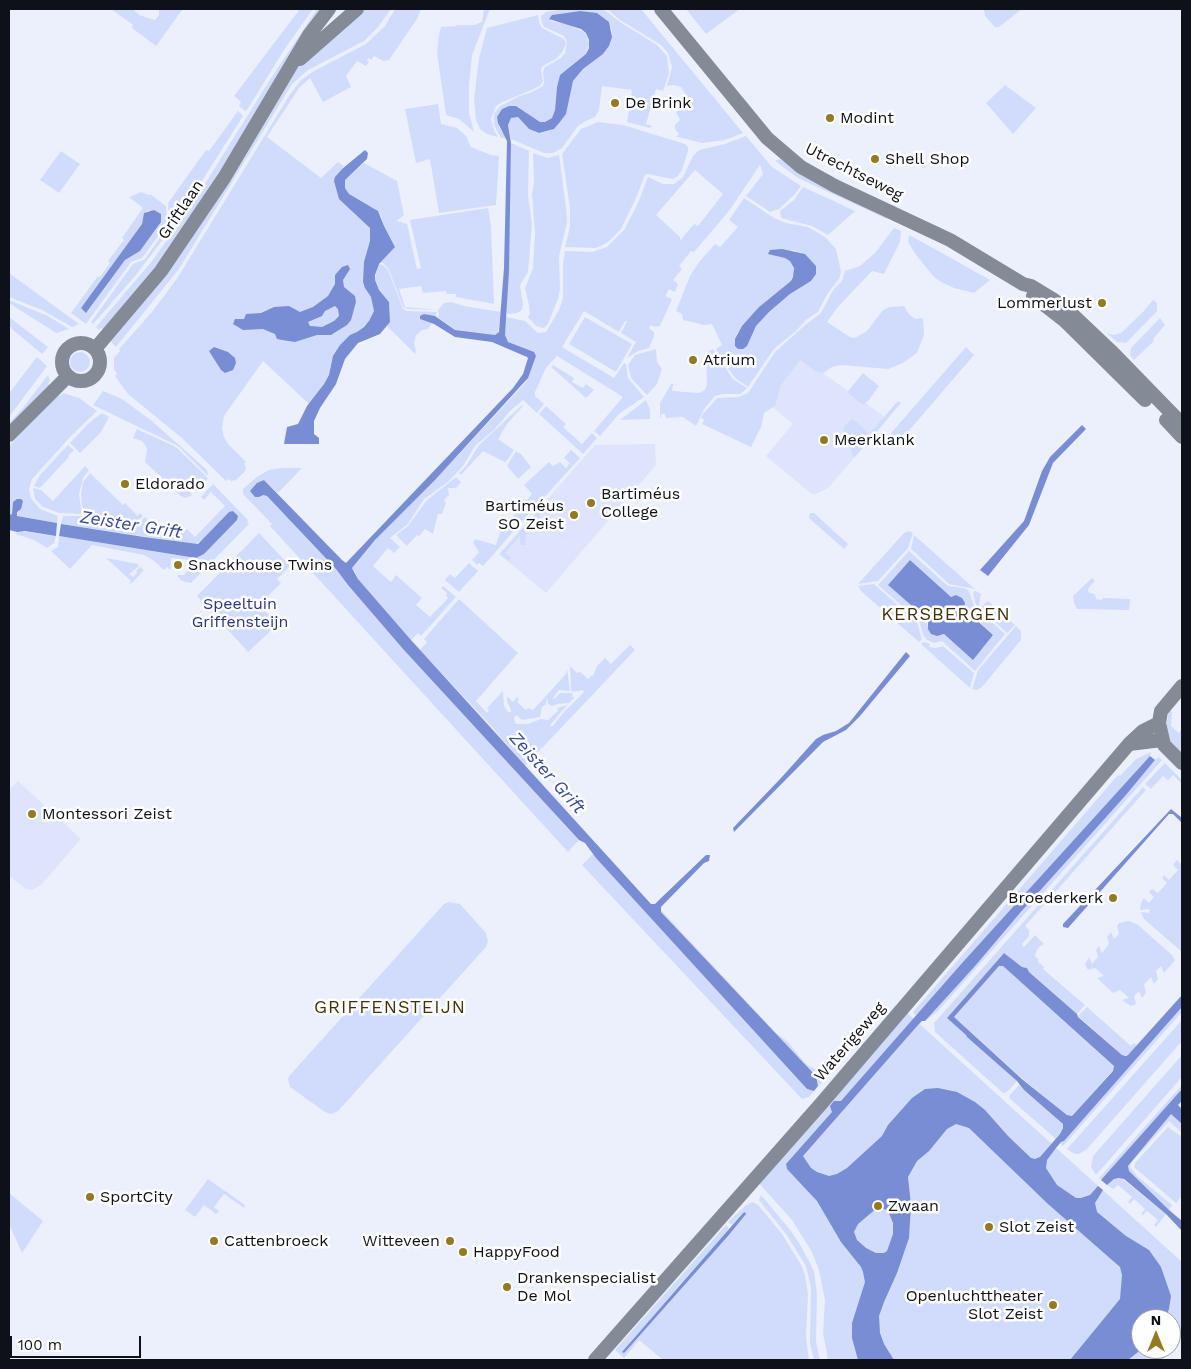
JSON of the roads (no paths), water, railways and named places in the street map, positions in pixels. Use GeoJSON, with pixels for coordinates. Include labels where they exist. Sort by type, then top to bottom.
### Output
{"type":"FeatureCollection","features":[{"type":"Feature","properties":{"kind":"street","name":"Griftlaan"},"geometry":{"type":"LineString","coordinates":[[95,349],[161,271],[224,178],[309,35],[329,9]]}},
{"type":"Feature","properties":{"kind":"street","name":"Griftlaan"},"geometry":{"type":"LineString","coordinates":[[282,81],[300,58],[357,9]]}},
{"type":"Feature","properties":{"kind":"street","name":"Utrechtseweg"},"geometry":{"type":"LineString","coordinates":[[661,9],[767,138],[801,167],[834,186],[950,240],[1023,284],[1031,286],[1072,314],[1182,424]]}},
{"type":"Feature","properties":{"kind":"street","name":"Utrechtseweg"},"geometry":{"type":"LineString","coordinates":[[1023,284],[1027,291],[1065,321],[1182,436]]}},
{"type":"Feature","properties":{"kind":"street"},"geometry":{"type":"LineString","coordinates":[[80,343],[95,349],[100,359],[96,374],[86,381],[79,382],[68,376],[61,362],[65,351],[69,347],[80,343]]}},
{"type":"Feature","properties":{"kind":"street"},"geometry":{"type":"LineString","coordinates":[[9,435],[68,376]]}},
{"type":"Feature","properties":{"kind":"street"},"geometry":{"type":"LineString","coordinates":[[1182,686],[1161,711],[1159,723],[1162,740],[1168,751],[1182,763]]}},
{"type":"Feature","properties":{"kind":"street","name":"Waterigeweg"},"geometry":{"type":"LineString","coordinates":[[595,1360],[820,1105],[1128,744],[1143,731],[1159,723]]}},
{"type":"Feature","properties":{"kind":"street"},"geometry":{"type":"LineString","coordinates":[[1128,744],[1162,740]]}},
{"type":"Feature","properties":{"kind":"water"},"geometry":{"type":"Polygon","coordinates":[[[580,11],[597,13],[609,22],[612,37],[609,46],[603,54],[583,69],[573,81],[566,114],[554,129],[539,133],[529,129],[518,117],[511,118],[508,125],[511,143],[509,271],[505,335],[508,342],[534,352],[536,356],[528,378],[435,480],[375,540],[352,568],[358,579],[411,640],[651,904],[655,904],[706,855],[710,855],[709,861],[704,863],[661,907],[661,912],[816,1076],[818,1086],[814,1091],[807,1089],[596,858],[585,843],[579,840],[403,649],[336,569],[267,496],[255,497],[250,491],[257,483],[264,480],[346,563],[513,388],[523,374],[527,357],[492,342],[455,337],[434,324],[420,319],[420,316],[424,314],[435,316],[455,330],[495,335],[499,332],[504,268],[507,141],[497,117],[502,109],[516,106],[540,122],[545,122],[552,118],[560,75],[586,54],[589,48],[589,40],[586,33],[581,29],[549,19],[552,15],[580,11]]]}},
{"type":"Feature","properties":{"kind":"water"},"geometry":{"type":"Polygon","coordinates":[[[365,150],[368,153],[367,159],[345,180],[345,188],[349,194],[378,211],[395,247],[379,264],[375,275],[379,290],[389,302],[390,322],[380,334],[358,343],[345,359],[336,384],[314,421],[314,434],[319,438],[319,444],[284,444],[287,427],[298,424],[307,406],[324,384],[329,375],[333,356],[340,345],[350,335],[364,327],[374,311],[371,297],[363,282],[364,262],[370,241],[370,228],[339,199],[334,181],[342,169],[365,150]]]}},
{"type":"Feature","properties":{"kind":"water"},"geometry":{"type":"Polygon","coordinates":[[[154,210],[161,214],[161,222],[140,251],[125,260],[86,313],[81,308],[142,224],[144,213],[154,210]]]}},
{"type":"Feature","properties":{"kind":"water"},"geometry":{"type":"Polygon","coordinates":[[[782,249],[805,254],[816,266],[816,274],[811,281],[790,294],[769,312],[756,326],[747,346],[743,349],[738,349],[735,346],[735,339],[742,326],[759,307],[791,281],[793,277],[794,268],[790,261],[768,254],[770,250],[782,249]]]}},
{"type":"Feature","properties":{"kind":"water"},"geometry":{"type":"Polygon","coordinates":[[[348,265],[350,269],[343,280],[344,287],[355,296],[356,302],[351,320],[347,325],[331,335],[317,335],[295,342],[277,339],[275,334],[263,329],[243,330],[233,324],[235,319],[244,319],[246,314],[261,313],[274,307],[289,306],[300,312],[313,307],[328,296],[335,284],[335,275],[342,267],[348,265]],[[335,306],[325,311],[322,316],[308,322],[310,326],[322,327],[334,321],[339,316],[338,309],[335,306]]]}},
{"type":"Feature","properties":{"kind":"water"},"geometry":{"type":"Polygon","coordinates":[[[214,347],[228,352],[235,358],[236,363],[233,370],[225,373],[221,370],[209,351],[214,347]]]}},
{"type":"Feature","properties":{"kind":"water"},"geometry":{"type":"Polygon","coordinates":[[[1082,425],[1086,429],[1053,463],[1029,525],[988,576],[980,570],[1024,521],[1042,471],[1050,457],[1082,425]]]}},
{"type":"Feature","properties":{"kind":"water"},"geometry":{"type":"Polygon","coordinates":[[[17,499],[23,501],[17,516],[57,523],[56,536],[9,530],[9,515],[12,514],[13,502],[17,499]]]}},
{"type":"Feature","properties":{"kind":"water"},"geometry":{"type":"Polygon","coordinates":[[[233,511],[238,516],[237,520],[204,554],[196,558],[59,536],[61,524],[198,544],[229,512],[233,511]]]}},
{"type":"Feature","properties":{"kind":"water"},"geometry":{"type":"Polygon","coordinates":[[[910,560],[951,597],[956,595],[962,598],[965,603],[964,609],[993,635],[973,660],[944,634],[937,636],[931,634],[928,629],[928,620],[888,585],[910,560]]]}},
{"type":"Feature","properties":{"kind":"water"},"geometry":{"type":"Polygon","coordinates":[[[906,652],[910,656],[860,716],[846,730],[823,742],[734,832],[733,828],[816,739],[836,731],[849,723],[906,652]]]}},
{"type":"Feature","properties":{"kind":"water"},"geometry":{"type":"Polygon","coordinates":[[[1150,756],[1155,760],[975,966],[925,1021],[918,1025],[803,1156],[811,1168],[817,1172],[829,1176],[837,1174],[847,1168],[882,1136],[888,1125],[912,1098],[925,1089],[938,1088],[957,1092],[975,1102],[1031,1158],[1040,1157],[1060,1134],[1063,1124],[947,1018],[1004,953],[1022,967],[1027,968],[1078,1017],[1122,1055],[1126,1056],[1182,995],[1182,1007],[1047,1160],[1046,1168],[1057,1185],[1076,1198],[1090,1195],[1098,1186],[1103,1190],[1095,1203],[1097,1212],[1126,1236],[1149,1250],[1161,1267],[1171,1296],[1169,1309],[1131,1309],[1131,1358],[1128,1360],[1070,1360],[1120,1299],[1122,1275],[1120,1267],[1048,1204],[969,1128],[956,1124],[947,1129],[929,1151],[917,1161],[908,1177],[911,1205],[909,1238],[879,1316],[880,1333],[884,1344],[894,1360],[858,1360],[852,1338],[852,1323],[865,1282],[863,1272],[841,1242],[817,1201],[787,1169],[786,1164],[832,1112],[830,1106],[834,1101],[841,1101],[963,962],[1150,756]],[[999,966],[954,1017],[1023,1080],[1067,1115],[1072,1116],[1113,1071],[1114,1066],[1003,966],[999,966]],[[877,1208],[858,1224],[854,1232],[857,1240],[866,1248],[876,1253],[887,1251],[893,1234],[893,1223],[888,1211],[877,1208]]]}},
{"type":"Feature","properties":{"kind":"water"},"geometry":{"type":"Polygon","coordinates":[[[1171,809],[1182,818],[1182,823],[1173,814],[1169,814],[1068,928],[1063,927],[1063,924],[1171,809]]]}},
{"type":"Feature","properties":{"kind":"water"},"geometry":{"type":"Polygon","coordinates":[[[1182,1089],[1182,1101],[1178,1105],[1182,1109],[1182,1124],[1171,1114],[1128,1166],[1129,1171],[1182,1221],[1182,1231],[1166,1214],[1124,1179],[1114,1179],[1107,1185],[1101,1180],[1182,1089]]]}},
{"type":"Feature","properties":{"kind":"water"},"geometry":{"type":"Polygon","coordinates":[[[745,1212],[746,1214],[728,1236],[626,1351],[622,1352],[743,1213],[745,1212]]]}},
{"type":"Feature","properties":{"kind":"place","name":"De Brink"},"geometry":{"type":"Point","coordinates":[615,103]}},
{"type":"Feature","properties":{"kind":"place","name":"Modint"},"geometry":{"type":"Point","coordinates":[830,118]}},
{"type":"Feature","properties":{"kind":"place","name":"Shell Shop"},"geometry":{"type":"Point","coordinates":[875,159]}},
{"type":"Feature","properties":{"kind":"place","name":"Lommerlust"},"geometry":{"type":"Point","coordinates":[1102,303]}},
{"type":"Feature","properties":{"kind":"place","name":"Atrium"},"geometry":{"type":"Point","coordinates":[693,360]}},
{"type":"Feature","properties":{"kind":"place","name":"Meerklank"},"geometry":{"type":"Point","coordinates":[824,440]}},
{"type":"Feature","properties":{"kind":"place","name":"Eldorado"},"geometry":{"type":"Point","coordinates":[125,484]}},
{"type":"Feature","properties":{"kind":"place","name":"Bartiméus College"},"geometry":{"type":"Point","coordinates":[591,503]}},
{"type":"Feature","properties":{"kind":"place","name":"Bartiméus SO Zeist"},"geometry":{"type":"Point","coordinates":[574,515]}},
{"type":"Feature","properties":{"kind":"place","name":"Snackhouse Twins"},"geometry":{"type":"Point","coordinates":[178,565]}},
{"type":"Feature","properties":{"kind":"place","name":"Montessori Zeist"},"geometry":{"type":"Point","coordinates":[32,814]}},
{"type":"Feature","properties":{"kind":"place","name":"Broederkerk"},"geometry":{"type":"Point","coordinates":[1113,898]}},
{"type":"Feature","properties":{"kind":"place","name":"SportCity"},"geometry":{"type":"Point","coordinates":[90,1197]}},
{"type":"Feature","properties":{"kind":"place","name":"Zwaan"},"geometry":{"type":"Point","coordinates":[878,1206]}},
{"type":"Feature","properties":{"kind":"place","name":"Slot Zeist"},"geometry":{"type":"Point","coordinates":[989,1227]}},
{"type":"Feature","properties":{"kind":"place","name":"Cattenbroeck"},"geometry":{"type":"Point","coordinates":[214,1241]}},
{"type":"Feature","properties":{"kind":"place","name":"Witteveen"},"geometry":{"type":"Point","coordinates":[450,1241]}},
{"type":"Feature","properties":{"kind":"place","name":"HappyFood"},"geometry":{"type":"Point","coordinates":[463,1252]}},
{"type":"Feature","properties":{"kind":"place","name":"Drankenspecialist De Mol"},"geometry":{"type":"Point","coordinates":[507,1287]}},
{"type":"Feature","properties":{"kind":"place","name":"Openluchttheater Slot Zeist"},"geometry":{"type":"Point","coordinates":[1053,1305]}},
{"type":"Feature","properties":{"kind":"district","name":"KERSBERGEN"},"geometry":{"type":"Point","coordinates":[946,615]}},
{"type":"Feature","properties":{"kind":"district","name":"GRIFFENSTEIJN"},"geometry":{"type":"Point","coordinates":[390,1008]}},
{"type":"Feature","properties":{"kind":"water label","name":"Zeister Grift"},"geometry":{"type":"Point","coordinates":[131,525]}},
{"type":"Feature","properties":{"kind":"water label","name":"Zeister Grift"},"geometry":{"type":"Point","coordinates":[547,773]}},
{"type":"Feature","properties":{"kind":"park label","name":"Speeltuin Griffensteijn"},"geometry":{"type":"Point","coordinates":[240,613]}}]}
